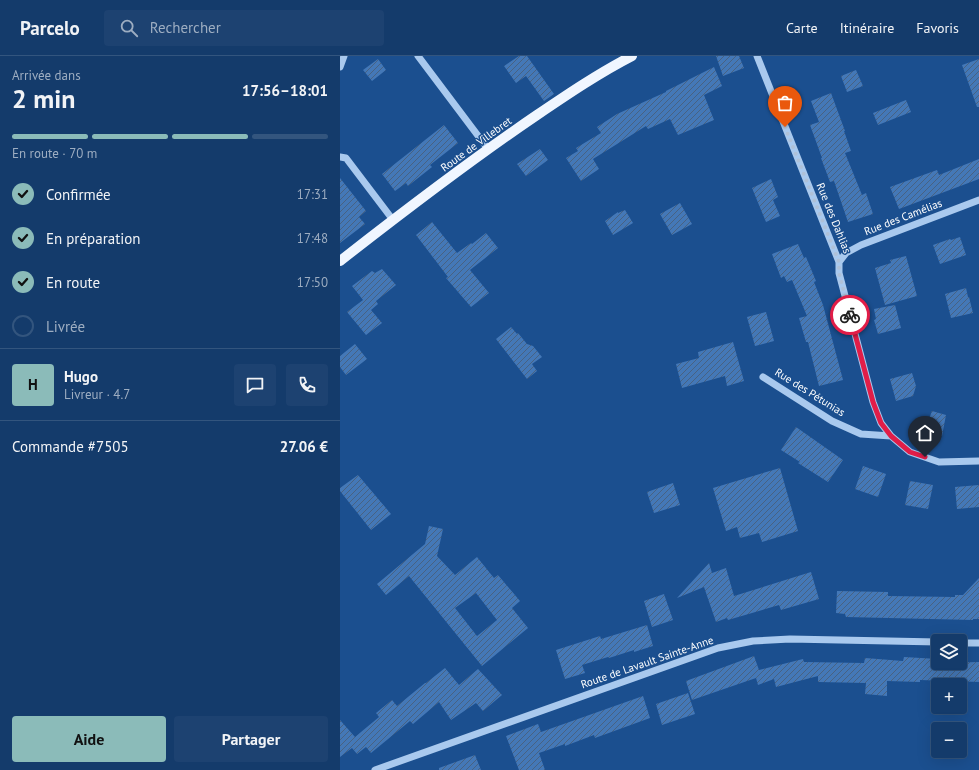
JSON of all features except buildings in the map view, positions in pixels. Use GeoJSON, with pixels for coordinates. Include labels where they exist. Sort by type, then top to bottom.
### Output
{"type":"FeatureCollection","features":[{"type":"Feature","properties":{"kind":"main road","name":"Route de Villebret"},"geometry":{"type":"LineString","coordinates":[[340,261],[488,149],[570,92],[632,56]]}},
{"type":"Feature","properties":{"kind":"street"},"geometry":{"type":"LineString","coordinates":[[340,67],[344,56]]}},
{"type":"Feature","properties":{"kind":"street"},"geometry":{"type":"LineString","coordinates":[[418,56],[488,149]]}},
{"type":"Feature","properties":{"kind":"street","name":"Rue des Dahlias"},"geometry":{"type":"LineString","coordinates":[[757,56],[839,262],[839,273],[873,402],[881,423],[891,436]]}},
{"type":"Feature","properties":{"kind":"street"},"geometry":{"type":"LineString","coordinates":[[340,156],[346,158],[393,220]]}},
{"type":"Feature","properties":{"kind":"street","name":"Rue des Camélias"},"geometry":{"type":"LineString","coordinates":[[839,262],[846,253],[861,245],[979,200]]}},
{"type":"Feature","properties":{"kind":"street","name":"Rue des Pétunias"},"geometry":{"type":"LineString","coordinates":[[763,377],[832,421],[861,434],[891,436]]}},
{"type":"Feature","properties":{"kind":"street"},"geometry":{"type":"LineString","coordinates":[[891,436],[910,452],[939,462],[979,461]]}},
{"type":"Feature","properties":{"kind":"street","name":"Route de Lavault Sainte-Anne"},"geometry":{"type":"LineString","coordinates":[[374,770],[718,648],[753,642],[790,639],[931,642]]}},
{"type":"Feature","properties":{"kind":"street"},"geometry":{"type":"LineString","coordinates":[[967,643],[979,643]]}},
{"type":"Feature","properties":{"kind":"way so far"},"geometry":{"type":"LineString","coordinates":[[785,127],[839,262],[839,273],[850,315]]}},
{"type":"Feature","properties":{"kind":"route"},"geometry":{"type":"LineString","coordinates":[[850,315],[873,402],[881,423],[891,436],[910,452],[925,457]]}}]}
